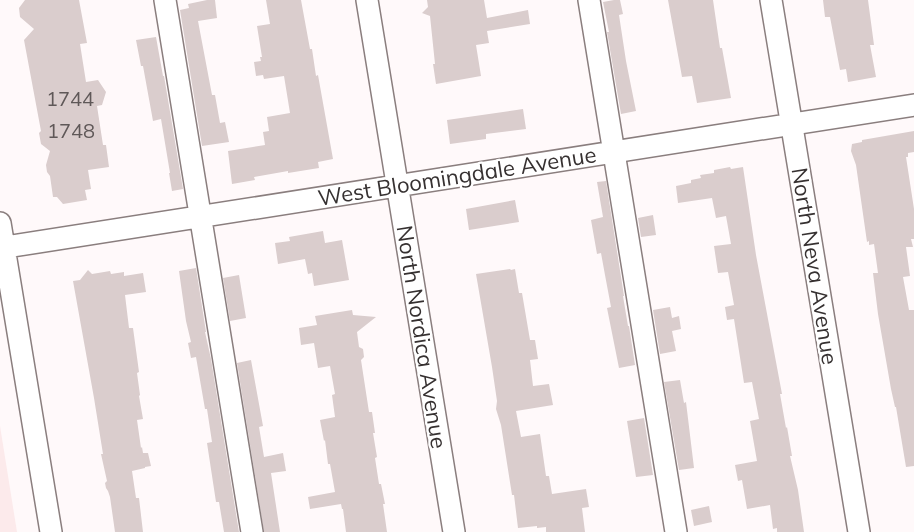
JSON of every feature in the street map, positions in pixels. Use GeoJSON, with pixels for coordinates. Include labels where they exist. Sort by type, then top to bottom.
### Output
{"type":"FeatureCollection","features":[{"type":"Feature","properties":{"kind":"street"},"geometry":{"type":"LineString","coordinates":[[165,0],[252,532]]}},
{"type":"Feature","properties":{"kind":"street","name":"North Nordica Avenue"},"geometry":{"type":"LineString","coordinates":[[367,0],[454,532]]}},
{"type":"Feature","properties":{"kind":"street"},"geometry":{"type":"LineString","coordinates":[[590,0],[676,532]]}},
{"type":"Feature","properties":{"kind":"street","name":"North Neva Avenue"},"geometry":{"type":"LineString","coordinates":[[771,0],[859,532]]}},
{"type":"Feature","properties":{"kind":"street","name":"West Bloomingdale Avenue"},"geometry":{"type":"LineString","coordinates":[[2,248],[914,105]]}},
{"type":"Feature","properties":{"kind":"street"},"geometry":{"type":"LineString","coordinates":[[0,224],[2,248],[51,532]]}},
{"type":"Feature","properties":{"kind":"shaded area"},"geometry":{"type":"Polygon","coordinates":[[[0,426],[17,532],[0,532],[0,426]]]}},
{"type":"Feature","properties":{"kind":"building"},"geometry":{"type":"Polygon","coordinates":[[[25,0],[79,0],[87,43],[80,44],[86,82],[98,80],[106,92],[102,105],[97,106],[109,167],[88,170],[91,189],[85,190],[87,200],[63,204],[57,197],[53,197],[46,165],[50,151],[41,144],[39,133],[41,131],[24,40],[34,29],[20,17],[19,8],[25,0]]]}},
{"type":"Feature","properties":{"kind":"building"},"geometry":{"type":"Polygon","coordinates":[[[215,0],[217,18],[198,21],[212,95],[215,95],[220,123],[225,122],[229,142],[202,146],[180,10],[189,8],[188,4],[215,0]]]}},
{"type":"Feature","properties":{"kind":"building"},"geometry":{"type":"Polygon","coordinates":[[[266,0],[301,0],[316,76],[318,75],[333,159],[318,162],[319,168],[254,177],[255,180],[232,184],[228,151],[265,145],[263,132],[269,131],[267,117],[290,113],[284,76],[264,79],[263,75],[256,76],[254,62],[261,61],[260,57],[262,57],[257,26],[270,24],[266,0]]]}},
{"type":"Feature","properties":{"kind":"building"},"geometry":{"type":"Polygon","coordinates":[[[427,0],[484,0],[487,18],[528,10],[530,24],[487,31],[489,43],[476,45],[481,76],[436,84],[430,16],[422,13],[428,7],[427,0]]]}},
{"type":"Feature","properties":{"kind":"building"},"geometry":{"type":"Polygon","coordinates":[[[620,0],[623,14],[619,15],[636,111],[621,114],[603,2],[620,0]]]}},
{"type":"Feature","properties":{"kind":"building"},"geometry":{"type":"Polygon","coordinates":[[[668,0],[713,0],[731,98],[697,103],[692,76],[682,77],[668,0]]]}},
{"type":"Feature","properties":{"kind":"building"},"geometry":{"type":"Polygon","coordinates":[[[823,0],[868,0],[874,45],[870,45],[876,77],[848,82],[846,69],[840,70],[830,17],[825,17],[823,0]]]}},
{"type":"Feature","properties":{"kind":"building"},"geometry":{"type":"Polygon","coordinates":[[[156,37],[183,189],[172,191],[161,119],[153,121],[136,40],[156,37]]]}},
{"type":"Feature","properties":{"kind":"building"},"geometry":{"type":"Polygon","coordinates":[[[523,109],[526,129],[486,134],[486,139],[450,144],[447,120],[523,109]]]}},
{"type":"Feature","properties":{"kind":"building"},"geometry":{"type":"Polygon","coordinates":[[[914,131],[914,152],[908,153],[906,157],[914,209],[914,239],[911,239],[913,247],[906,247],[910,276],[903,277],[909,310],[914,310],[914,466],[906,467],[878,314],[873,273],[878,273],[874,244],[869,245],[869,241],[867,242],[856,165],[851,151],[852,144],[862,142],[862,140],[914,131]]]}},
{"type":"Feature","properties":{"kind":"building"},"geometry":{"type":"Polygon","coordinates":[[[730,167],[731,169],[743,167],[804,532],[777,532],[777,528],[773,529],[770,505],[747,509],[742,480],[738,481],[735,465],[757,461],[750,421],[759,419],[752,382],[744,383],[734,319],[727,320],[725,307],[734,305],[728,272],[718,273],[714,246],[731,244],[726,216],[716,218],[712,198],[678,203],[676,186],[691,183],[691,180],[701,178],[700,175],[714,173],[714,170],[730,167]]]}},
{"type":"Feature","properties":{"kind":"building"},"geometry":{"type":"Polygon","coordinates":[[[606,181],[635,365],[619,368],[607,308],[611,307],[601,253],[597,254],[591,220],[603,217],[597,182],[606,181]]]}},
{"type":"Feature","properties":{"kind":"building"},"geometry":{"type":"Polygon","coordinates":[[[515,200],[519,222],[469,230],[466,209],[515,200]]]}},
{"type":"Feature","properties":{"kind":"building"},"geometry":{"type":"Polygon","coordinates":[[[653,215],[656,235],[641,237],[638,218],[653,215]]]}},
{"type":"Feature","properties":{"kind":"building"},"geometry":{"type":"Polygon","coordinates":[[[323,231],[325,243],[342,240],[349,280],[314,286],[312,273],[308,274],[305,259],[278,264],[275,243],[290,241],[289,237],[323,231]]]}},
{"type":"Feature","properties":{"kind":"building"},"geometry":{"type":"Polygon","coordinates":[[[196,268],[239,532],[224,532],[219,502],[216,502],[207,443],[212,442],[207,409],[205,409],[196,357],[191,358],[188,343],[191,342],[179,271],[196,268]]]}},
{"type":"Feature","properties":{"kind":"building"},"geometry":{"type":"Polygon","coordinates":[[[515,269],[519,293],[522,293],[530,340],[535,340],[538,359],[530,360],[533,386],[549,384],[553,405],[516,411],[521,437],[540,434],[546,476],[549,476],[552,494],[586,489],[589,507],[582,508],[585,532],[546,532],[546,527],[537,528],[537,526],[518,528],[514,495],[512,495],[501,425],[496,409],[492,367],[476,274],[515,269]]]}},
{"type":"Feature","properties":{"kind":"building"},"geometry":{"type":"Polygon","coordinates":[[[88,270],[92,274],[110,271],[111,274],[124,272],[124,276],[143,273],[146,292],[125,295],[129,328],[133,328],[139,372],[137,373],[143,419],[137,420],[141,448],[143,453],[148,453],[151,466],[132,471],[136,498],[139,498],[143,532],[115,532],[73,281],[80,280],[88,270]]]}},
{"type":"Feature","properties":{"kind":"building"},"geometry":{"type":"Polygon","coordinates":[[[239,275],[246,318],[230,321],[223,278],[239,275]]]}},
{"type":"Feature","properties":{"kind":"building"},"geometry":{"type":"Polygon","coordinates":[[[670,307],[672,318],[679,316],[681,329],[672,331],[676,351],[660,354],[653,310],[670,307]]]}},
{"type":"Feature","properties":{"kind":"building"},"geometry":{"type":"Polygon","coordinates":[[[352,310],[353,315],[376,317],[357,332],[359,347],[363,349],[364,357],[361,360],[369,412],[372,412],[377,457],[375,458],[385,504],[383,504],[387,532],[346,532],[341,504],[310,509],[308,497],[335,492],[320,420],[335,417],[332,395],[335,394],[330,366],[318,368],[314,343],[301,345],[299,328],[317,325],[315,316],[352,310]]]}},
{"type":"Feature","properties":{"kind":"building"},"geometry":{"type":"Polygon","coordinates":[[[251,360],[263,426],[259,427],[264,457],[283,453],[286,471],[271,473],[280,532],[264,532],[237,363],[251,360]]]}},
{"type":"Feature","properties":{"kind":"building"},"geometry":{"type":"Polygon","coordinates":[[[680,380],[684,403],[686,402],[694,468],[679,470],[664,382],[680,380]]]}},
{"type":"Feature","properties":{"kind":"building"},"geometry":{"type":"Polygon","coordinates":[[[644,418],[653,475],[636,477],[627,421],[644,418]]]}},
{"type":"Feature","properties":{"kind":"building"},"geometry":{"type":"Polygon","coordinates":[[[709,506],[712,522],[694,526],[691,510],[709,506]]]}}]}
